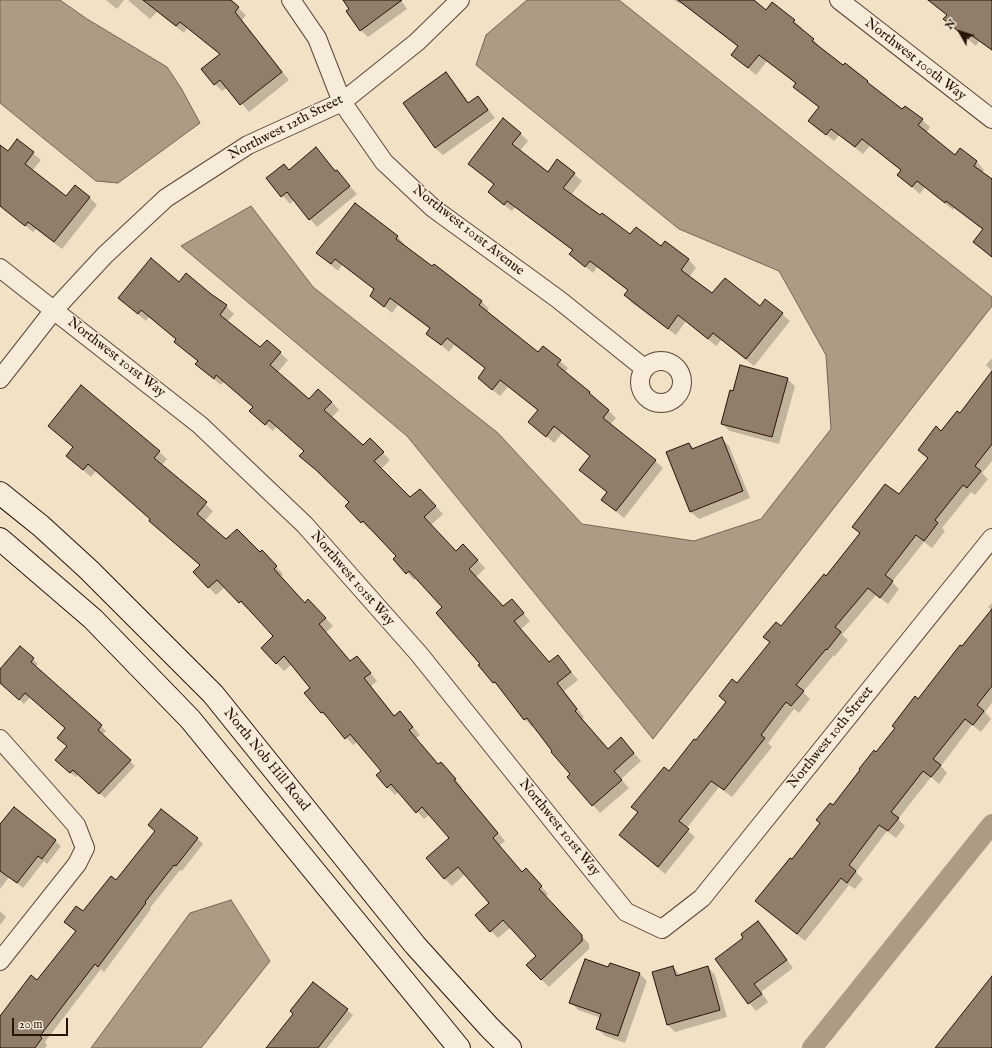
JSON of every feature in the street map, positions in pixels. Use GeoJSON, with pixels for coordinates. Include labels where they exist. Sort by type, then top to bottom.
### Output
{"type":"FeatureCollection","features":[{"type":"Feature","properties":{"kind":"main road","name":"North Nob Hill Road"},"geometry":{"type":"LineString","coordinates":[[0,493],[41,526],[89,570],[213,694],[415,945],[510,1048]]}},
{"type":"Feature","properties":{"kind":"main road"},"geometry":{"type":"LineString","coordinates":[[0,539],[93,619],[190,719],[459,1048]]}},
{"type":"Feature","properties":{"kind":"street","name":"Northwest 101st Avenue"},"geometry":{"type":"LineString","coordinates":[[291,0],[316,38],[342,102],[384,162],[433,208],[558,299],[644,368]]}},
{"type":"Feature","properties":{"kind":"street","name":"Northwest 12th Street"},"geometry":{"type":"LineString","coordinates":[[0,379],[54,310],[105,255],[166,198],[248,145],[342,102],[417,42],[460,0]]}},
{"type":"Feature","properties":{"kind":"street","name":"Northwest 100th Way"},"geometry":{"type":"LineString","coordinates":[[838,0],[992,119]]}},
{"type":"Feature","properties":{"kind":"street","name":"Northwest 101st Way"},"geometry":{"type":"LineString","coordinates":[[0,268],[200,425],[305,526],[418,654],[626,912],[662,929]]}},
{"type":"Feature","properties":{"kind":"street","name":"Northwest 10th Street"},"geometry":{"type":"LineString","coordinates":[[662,929],[702,898],[992,538]]}},
{"type":"Feature","properties":{"kind":"street"},"geometry":{"type":"LineString","coordinates":[[0,739],[76,825],[85,848],[77,864],[0,961]]}},
{"type":"Feature","properties":{"kind":"shaded area"},"geometry":{"type":"Polygon","coordinates":[[[0,0],[60,0],[87,19],[167,67],[181,88],[200,123],[118,183],[96,181],[0,103],[0,0]]]}},
{"type":"Feature","properties":{"kind":"shaded area"},"geometry":{"type":"Polygon","coordinates":[[[527,0],[619,0],[992,297],[992,306],[653,739],[407,436],[181,246],[251,206],[313,287],[498,433],[582,524],[694,541],[761,519],[831,429],[826,355],[779,271],[679,229],[476,65],[486,35],[527,0]]]}},
{"type":"Feature","properties":{"kind":"shaded area"},"geometry":{"type":"Polygon","coordinates":[[[231,900],[270,961],[201,1048],[91,1048],[190,913],[231,900]]]}},
{"type":"Feature","properties":{"kind":"building"},"geometry":{"type":"Polygon","coordinates":[[[143,0],[231,0],[239,7],[235,12],[282,72],[240,105],[220,80],[214,85],[201,69],[220,54],[180,22],[176,26],[143,0]]]}},
{"type":"Feature","properties":{"kind":"building"},"geometry":{"type":"Polygon","coordinates":[[[343,0],[402,0],[360,31],[346,11],[349,9],[343,0]]]}},
{"type":"Feature","properties":{"kind":"building"},"geometry":{"type":"Polygon","coordinates":[[[678,0],[754,0],[766,10],[772,2],[795,20],[793,22],[814,39],[812,41],[843,65],[845,63],[902,109],[905,106],[923,119],[918,125],[955,155],[960,148],[977,161],[974,166],[992,179],[992,257],[973,242],[983,229],[946,201],[945,203],[917,181],[912,187],[897,175],[901,170],[862,139],[855,147],[831,129],[826,135],[808,121],[819,107],[793,87],[796,83],[759,55],[748,68],[731,55],[738,46],[678,0]]]}},
{"type":"Feature","properties":{"kind":"building"},"geometry":{"type":"Polygon","coordinates":[[[928,0],[992,0],[992,50],[971,35],[968,39],[943,19],[947,15],[928,0]]]}},
{"type":"Feature","properties":{"kind":"building"},"geometry":{"type":"Polygon","coordinates":[[[446,72],[468,103],[478,96],[488,110],[435,148],[403,103],[446,72]]]}},
{"type":"Feature","properties":{"kind":"building"},"geometry":{"type":"Polygon","coordinates":[[[503,118],[521,133],[512,144],[548,172],[557,159],[575,173],[563,188],[600,215],[602,213],[630,234],[636,227],[661,246],[665,241],[689,259],[681,270],[712,293],[725,278],[760,306],[765,299],[783,313],[746,359],[713,333],[708,339],[678,315],[668,329],[624,295],[628,290],[590,261],[585,267],[569,254],[573,250],[507,201],[504,205],[488,192],[494,184],[468,164],[503,118]]]}},
{"type":"Feature","properties":{"kind":"building"},"geometry":{"type":"Polygon","coordinates":[[[17,139],[34,152],[25,164],[66,196],[75,185],[90,197],[54,242],[28,222],[25,226],[0,206],[0,145],[8,151],[17,139]]]}},
{"type":"Feature","properties":{"kind":"building"},"geometry":{"type":"Polygon","coordinates":[[[316,147],[335,171],[337,170],[350,186],[309,220],[287,192],[281,197],[266,178],[284,164],[289,170],[316,147]]]}},
{"type":"Feature","properties":{"kind":"building"},"geometry":{"type":"Polygon","coordinates":[[[355,203],[398,236],[396,239],[432,266],[434,264],[482,301],[479,305],[538,352],[543,346],[561,360],[557,365],[609,410],[603,418],[656,460],[616,511],[601,500],[607,492],[579,470],[590,456],[554,426],[546,437],[528,422],[538,410],[500,380],[492,390],[478,378],[485,368],[447,338],[441,345],[426,334],[430,328],[390,298],[384,307],[370,296],[374,289],[335,259],[331,264],[316,253],[355,203]]]}},
{"type":"Feature","properties":{"kind":"building"},"geometry":{"type":"Polygon","coordinates":[[[151,258],[179,282],[186,273],[227,305],[220,315],[260,347],[267,340],[281,352],[270,365],[309,399],[318,389],[332,402],[324,410],[363,445],[370,438],[384,452],[374,461],[410,497],[420,489],[436,506],[424,517],[456,551],[463,544],[478,560],[469,569],[503,606],[512,599],[524,613],[514,621],[549,662],[558,655],[571,672],[557,683],[577,709],[575,711],[608,749],[621,737],[634,753],[614,771],[622,780],[592,806],[567,777],[570,774],[551,752],[552,751],[527,718],[524,720],[495,682],[493,683],[478,665],[480,664],[436,613],[442,607],[409,571],[406,574],[393,559],[396,556],[363,521],[361,523],[345,506],[349,502],[316,470],[299,456],[304,451],[269,420],[265,425],[249,411],[253,407],[216,375],[214,379],[195,364],[198,361],[174,342],[176,339],[141,310],[138,314],[118,298],[151,258]]]}},
{"type":"Feature","properties":{"kind":"building"},"geometry":{"type":"Polygon","coordinates":[[[740,365],[788,378],[772,437],[721,424],[730,390],[733,391],[740,365]]]}},
{"type":"Feature","properties":{"kind":"building"},"geometry":{"type":"Polygon","coordinates":[[[992,371],[992,444],[975,466],[981,471],[967,488],[963,485],[935,520],[938,523],[924,541],[916,535],[885,575],[893,581],[880,598],[868,588],[835,627],[841,632],[796,685],[804,691],[791,706],[786,702],[761,735],[765,738],[724,790],[711,781],[679,821],[689,829],[658,867],[619,835],[638,812],[631,807],[664,767],[669,771],[726,702],[719,696],[732,679],[737,683],[770,642],[763,637],[776,622],[781,626],[824,574],[826,576],[860,533],[852,527],[885,484],[899,494],[928,458],[918,450],[936,426],[941,431],[957,411],[960,413],[992,371]]]}},
{"type":"Feature","properties":{"kind":"building"},"geometry":{"type":"Polygon","coordinates":[[[81,385],[160,451],[154,458],[207,502],[197,514],[226,539],[237,529],[260,552],[262,550],[277,566],[274,569],[305,603],[308,599],[326,618],[319,624],[350,661],[357,656],[371,673],[364,678],[394,716],[400,711],[413,727],[409,730],[438,764],[441,762],[456,779],[454,780],[498,833],[493,838],[522,872],[526,868],[542,886],[539,889],[582,935],[582,941],[541,980],[526,965],[536,956],[503,920],[490,932],[475,915],[489,903],[458,867],[444,879],[426,858],[449,838],[422,807],[416,813],[391,784],[387,788],[376,775],[381,771],[350,734],[345,739],[323,712],[321,713],[304,693],[310,688],[284,656],[276,664],[261,648],[273,636],[241,601],[239,603],[217,580],[208,588],[193,572],[200,565],[149,521],[150,519],[88,464],[83,470],[66,456],[73,447],[48,426],[81,385]]]}},
{"type":"Feature","properties":{"kind":"building"},"geometry":{"type":"Polygon","coordinates":[[[722,437],[743,491],[690,512],[666,452],[689,443],[692,449],[722,437]]]}},
{"type":"Feature","properties":{"kind":"building"},"geometry":{"type":"Polygon","coordinates":[[[992,609],[992,686],[977,705],[984,711],[973,725],[965,719],[933,759],[941,765],[931,777],[923,771],[891,812],[899,818],[888,831],[879,825],[849,865],[856,871],[847,883],[841,878],[797,934],[755,901],[790,858],[792,859],[820,823],[816,820],[830,803],[833,805],[874,750],[876,752],[895,728],[892,726],[915,696],[918,699],[960,645],[962,646],[992,609]]]}},
{"type":"Feature","properties":{"kind":"building"},"geometry":{"type":"Polygon","coordinates":[[[20,646],[34,658],[31,662],[102,725],[98,730],[131,760],[99,794],[73,770],[70,773],[55,760],[67,746],[57,738],[65,728],[25,693],[19,700],[0,683],[0,669],[20,646]]]}},
{"type":"Feature","properties":{"kind":"building"},"geometry":{"type":"Polygon","coordinates":[[[14,807],[56,840],[42,859],[38,856],[17,883],[0,871],[0,824],[14,807]]]}},
{"type":"Feature","properties":{"kind":"building"},"geometry":{"type":"Polygon","coordinates":[[[161,809],[198,838],[176,866],[174,865],[145,902],[146,903],[98,967],[95,964],[40,1036],[42,1038],[35,1048],[0,1048],[0,1016],[31,975],[37,980],[76,931],[64,922],[76,906],[83,911],[111,876],[116,880],[155,831],[148,825],[161,809]]]}},
{"type":"Feature","properties":{"kind":"building"},"geometry":{"type":"Polygon","coordinates":[[[758,921],[787,960],[754,984],[762,994],[748,1004],[715,959],[743,938],[741,934],[758,921]]]}},
{"type":"Feature","properties":{"kind":"building"},"geometry":{"type":"Polygon","coordinates":[[[585,959],[608,967],[610,963],[640,973],[618,1036],[596,1029],[601,1014],[569,1003],[585,959]]]}},
{"type":"Feature","properties":{"kind":"building"},"geometry":{"type":"Polygon","coordinates":[[[673,966],[676,976],[708,966],[720,1010],[667,1025],[652,972],[673,966]]]}},
{"type":"Feature","properties":{"kind":"building"},"geometry":{"type":"Polygon","coordinates":[[[992,976],[992,1048],[935,1048],[992,976]]]}},
{"type":"Feature","properties":{"kind":"building"},"geometry":{"type":"Polygon","coordinates":[[[313,982],[348,1009],[318,1048],[266,1048],[293,1014],[290,1011],[313,982]]]}},
{"type":"Feature","properties":{"kind":"waterway"},"geometry":{"type":"LineString","coordinates":[[812,1048],[992,824]]}}]}
